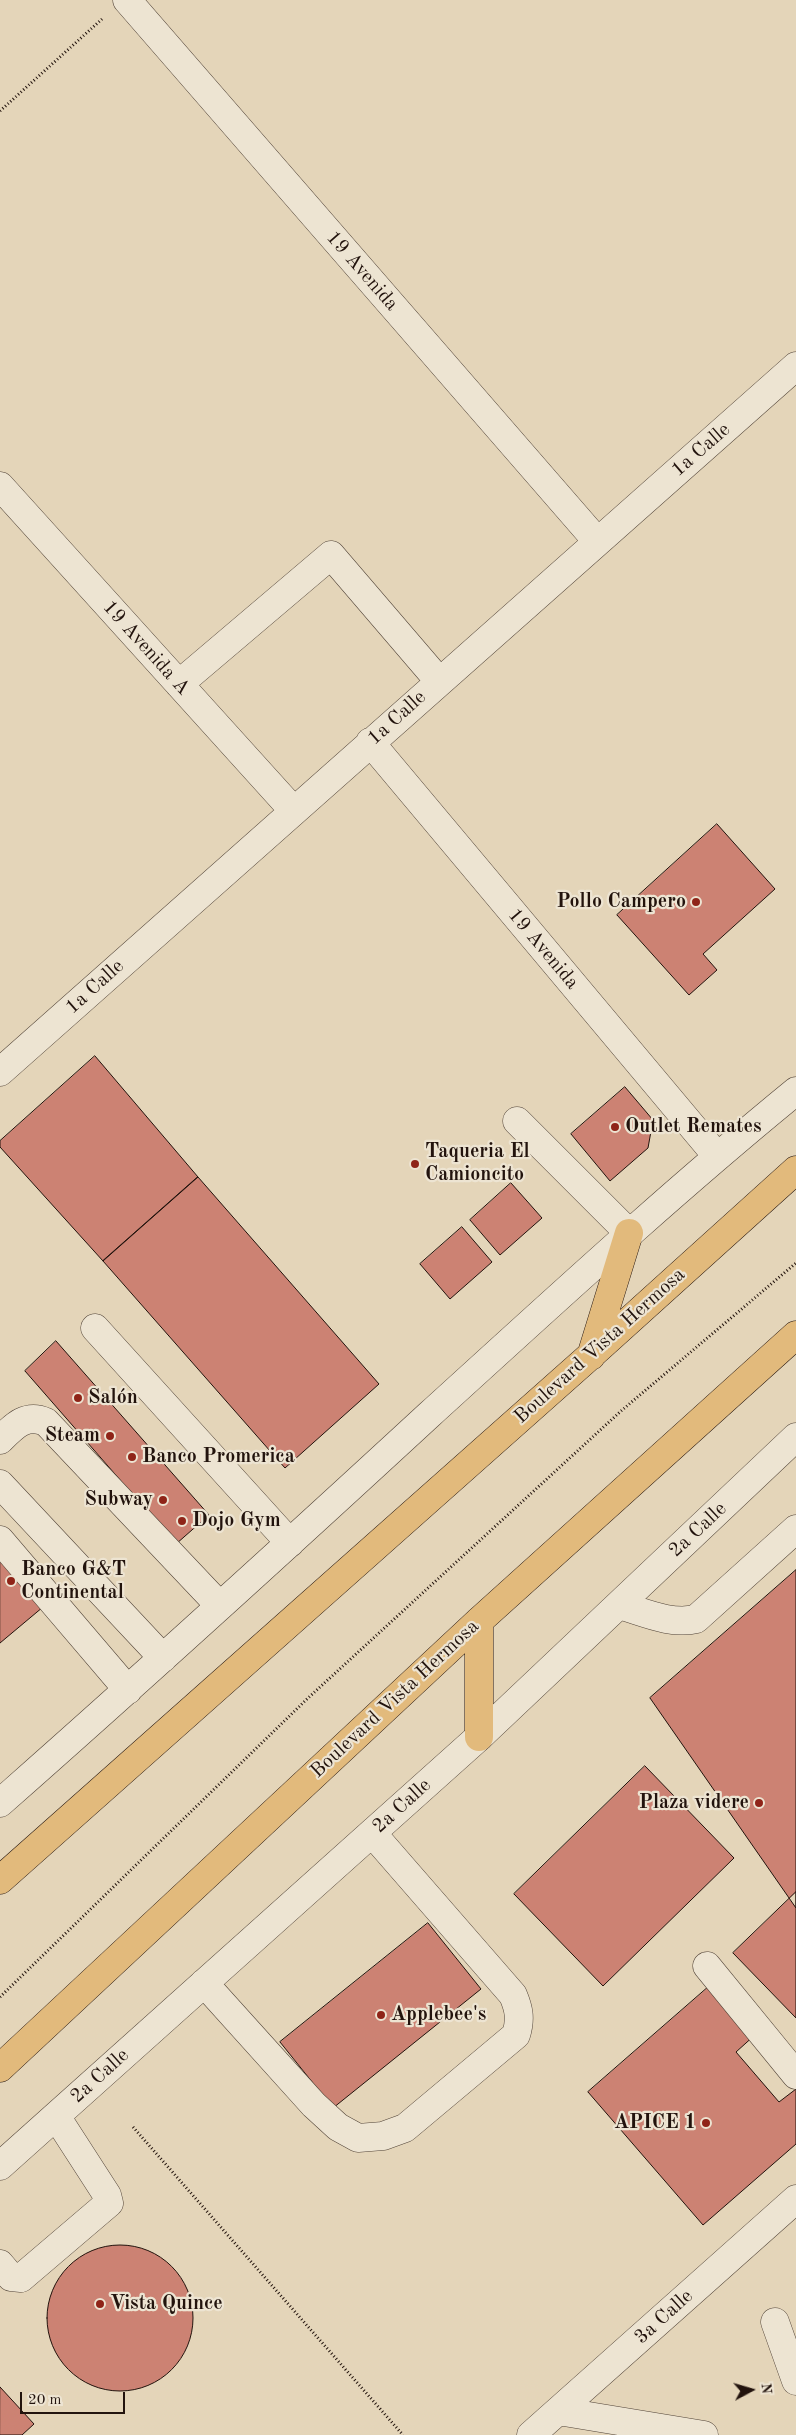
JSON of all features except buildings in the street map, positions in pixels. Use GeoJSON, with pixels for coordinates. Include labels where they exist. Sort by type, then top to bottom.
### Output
{"type":"FeatureCollection","features":[{"type":"Feature","properties":{"kind":"main road","name":"Boulevard Vista Hermosa"},"geometry":{"type":"LineString","coordinates":[[0,1880],[590,1356],[796,1170]]}},
{"type":"Feature","properties":{"kind":"main road"},"geometry":{"type":"LineString","coordinates":[[590,1356],[629,1233]]}},
{"type":"Feature","properties":{"kind":"main road","name":"Boulevard Vista Hermosa"},"geometry":{"type":"LineString","coordinates":[[0,2068],[479,1621],[796,1335]]}},
{"type":"Feature","properties":{"kind":"main road"},"geometry":{"type":"LineString","coordinates":[[479,1621],[479,1737]]}},
{"type":"Feature","properties":{"kind":"main road"},"geometry":{"type":"LineString","coordinates":[[0,1900],[23,1859]]}},
{"type":"Feature","properties":{"kind":"street","name":"19 Avenida"},"geometry":{"type":"LineString","coordinates":[[117,7],[597,542]]}},
{"type":"Feature","properties":{"kind":"street","name":"1a Calle"},"geometry":{"type":"LineString","coordinates":[[0,1072],[293,810],[796,366]]}},
{"type":"Feature","properties":{"kind":"street","name":"19 Avenida A"},"geometry":{"type":"LineString","coordinates":[[0,486],[293,810]]}},
{"type":"Feature","properties":{"kind":"street"},"geometry":{"type":"LineString","coordinates":[[179,684],[331,555],[439,681]]}},
{"type":"Feature","properties":{"kind":"street","name":"19 Avenida"},"geometry":{"type":"LineString","coordinates":[[370,742],[717,1156]]}},
{"type":"Feature","properties":{"kind":"street"},"geometry":{"type":"LineString","coordinates":[[0,1802],[128,1690],[629,1233],[717,1156],[796,1091]]}},
{"type":"Feature","properties":{"kind":"street"},"geometry":{"type":"LineString","coordinates":[[517,1121],[629,1233]]}},
{"type":"Feature","properties":{"kind":"street"},"geometry":{"type":"LineString","coordinates":[[95,1328],[290,1543]]}},
{"type":"Feature","properties":{"kind":"street"},"geometry":{"type":"LineString","coordinates":[[0,1440],[26,1419],[36,1418],[46,1422],[220,1606]]}},
{"type":"Feature","properties":{"kind":"street","name":"2a Calle"},"geometry":{"type":"LineString","coordinates":[[0,2166],[479,1737],[796,1437]]}},
{"type":"Feature","properties":{"kind":"street"},"geometry":{"type":"LineString","coordinates":[[0,1484],[163,1658]]}},
{"type":"Feature","properties":{"kind":"street"},"geometry":{"type":"LineString","coordinates":[[619,1605],[669,1620],[684,1622],[696,1619],[796,1529]]}},
{"type":"Feature","properties":{"kind":"street"},"geometry":{"type":"LineString","coordinates":[[0,1540],[128,1690]]}},
{"type":"Feature","properties":{"kind":"street"},"geometry":{"type":"LineString","coordinates":[[204,1983],[314,2105],[338,2128],[358,2138],[383,2136],[405,2128],[516,2035],[520,2023],[519,2009],[513,1995],[372,1833]]}},
{"type":"Feature","properties":{"kind":"street"},"geometry":{"type":"LineString","coordinates":[[707,1966],[796,2075]]}},
{"type":"Feature","properties":{"kind":"street"},"geometry":{"type":"LineString","coordinates":[[0,2264],[11,2278],[21,2278],[109,2203],[107,2195],[56,2116]]}},
{"type":"Feature","properties":{"kind":"street","name":"3a Calle"},"geometry":{"type":"LineString","coordinates":[[531,2435],[796,2199]]}},
{"type":"Feature","properties":{"kind":"street"},"geometry":{"type":"LineString","coordinates":[[775,2322],[796,2381]]}},
{"type":"Feature","properties":{"kind":"street"},"geometry":{"type":"LineString","coordinates":[[558,2412],[704,2435]]}},
{"type":"Feature","properties":{"kind":"path"},"geometry":{"type":"LineString","coordinates":[[0,111],[117,7]]}},
{"type":"Feature","properties":{"kind":"path"},"geometry":{"type":"LineString","coordinates":[[0,1997],[314,1692],[621,1411],[796,1263]]}},
{"type":"Feature","properties":{"kind":"path"},"geometry":{"type":"LineString","coordinates":[[134,2128],[403,2435]]}},
{"type":"Feature","properties":{"kind":"place","name":"Pollo Campero"},"geometry":{"type":"Point","coordinates":[696,902]}},
{"type":"Feature","properties":{"kind":"place","name":"Outlet Remates"},"geometry":{"type":"Point","coordinates":[615,1127]}},
{"type":"Feature","properties":{"kind":"place","name":"Taqueria El Camioncito"},"geometry":{"type":"Point","coordinates":[415,1164]}},
{"type":"Feature","properties":{"kind":"place","name":"Salón"},"geometry":{"type":"Point","coordinates":[78,1398]}},
{"type":"Feature","properties":{"kind":"place","name":"Steam"},"geometry":{"type":"Point","coordinates":[110,1436]}},
{"type":"Feature","properties":{"kind":"place","name":"Banco Promerica"},"geometry":{"type":"Point","coordinates":[132,1457]}},
{"type":"Feature","properties":{"kind":"place","name":"Subway"},"geometry":{"type":"Point","coordinates":[163,1500]}},
{"type":"Feature","properties":{"kind":"place","name":"Dojo Gym"},"geometry":{"type":"Point","coordinates":[182,1521]}},
{"type":"Feature","properties":{"kind":"place","name":"Banco G&T Continental"},"geometry":{"type":"Point","coordinates":[11,1581]}},
{"type":"Feature","properties":{"kind":"place","name":"Plaza videre"},"geometry":{"type":"Point","coordinates":[759,1803]}},
{"type":"Feature","properties":{"kind":"place","name":"Applebee's"},"geometry":{"type":"Point","coordinates":[381,2015]}},
{"type":"Feature","properties":{"kind":"place","name":"APICE 1"},"geometry":{"type":"Point","coordinates":[706,2123]}},
{"type":"Feature","properties":{"kind":"place","name":"Vista Quince"},"geometry":{"type":"Point","coordinates":[100,2304]}}]}
